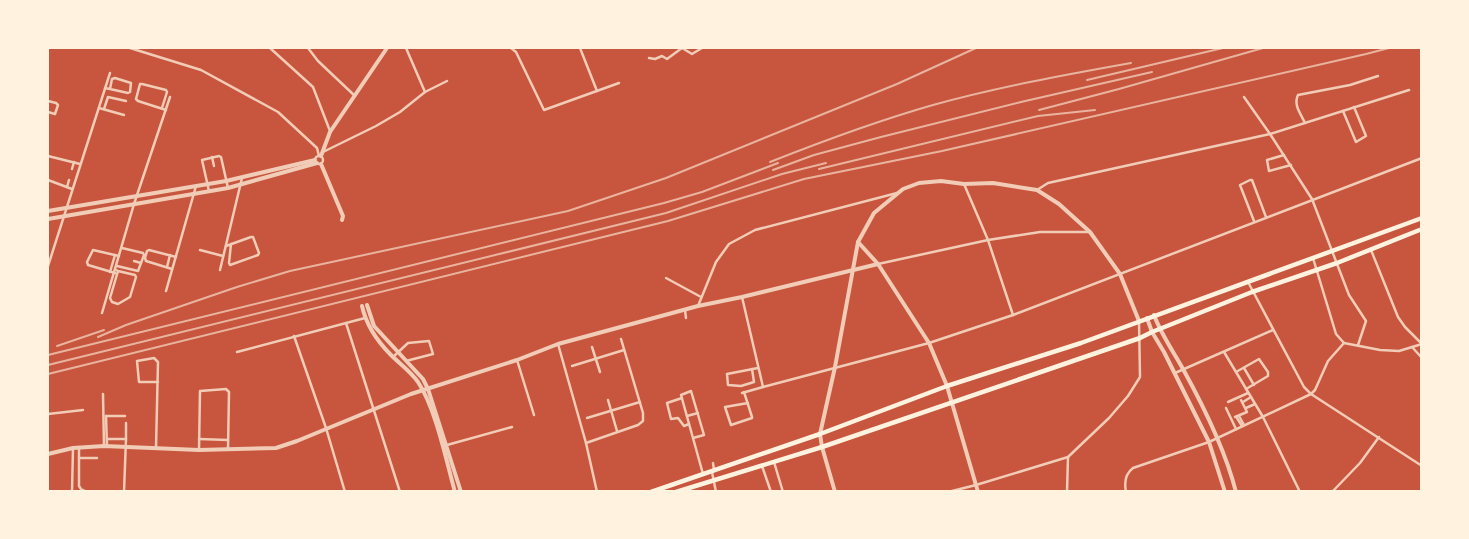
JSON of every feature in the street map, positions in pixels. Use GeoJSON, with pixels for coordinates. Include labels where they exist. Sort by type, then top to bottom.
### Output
{"type":"FeatureCollection","features":[{"type":"Feature","properties":{"kind":"main road"},"geometry":{"type":"LineString","coordinates":[[652,492],[820,434],[947,386],[1081,343],[1422,218]]}},
{"type":"Feature","properties":{"kind":"main road"},"geometry":{"type":"LineString","coordinates":[[676,492],[713,479],[822,447],[1140,338],[1252,292],[1337,263],[1422,230]]}},
{"type":"Feature","properties":{"kind":"main road"},"geometry":{"type":"LineString","coordinates":[[733,463],[736,472]]}},
{"type":"Feature","properties":{"kind":"street"},"geometry":{"type":"LineString","coordinates":[[48,219],[228,188],[323,160],[317,148],[278,112],[232,89],[201,70],[130,48]]}},
{"type":"Feature","properties":{"kind":"street"},"geometry":{"type":"LineString","coordinates":[[270,48],[313,87],[330,132]]}},
{"type":"Feature","properties":{"kind":"street"},"geometry":{"type":"LineString","coordinates":[[308,48],[318,61],[355,96]]}},
{"type":"Feature","properties":{"kind":"street"},"geometry":{"type":"LineString","coordinates":[[344,218],[318,162],[330,132],[387,48]]}},
{"type":"Feature","properties":{"kind":"street"},"geometry":{"type":"LineString","coordinates":[[406,48],[425,92]]}},
{"type":"Feature","properties":{"kind":"street"},"geometry":{"type":"LineString","coordinates":[[511,48],[516,52],[544,110],[619,83]]}},
{"type":"Feature","properties":{"kind":"street"},"geometry":{"type":"LineString","coordinates":[[580,48],[597,92]]}},
{"type":"Feature","properties":{"kind":"street"},"geometry":{"type":"LineString","coordinates":[[649,58],[655,59],[662,56],[667,59],[682,48],[692,54],[702,48]]}},
{"type":"Feature","properties":{"kind":"street"},"geometry":{"type":"LineString","coordinates":[[48,266],[110,73]]}},
{"type":"Feature","properties":{"kind":"street"},"geometry":{"type":"LineString","coordinates":[[1305,123],[1296,104],[1295,100],[1298,96],[1350,85],[1378,76]]}},
{"type":"Feature","properties":{"kind":"street"},"geometry":{"type":"LineString","coordinates":[[105,88],[128,93],[132,83],[114,78],[112,79],[110,89]]}},
{"type":"Feature","properties":{"kind":"street"},"geometry":{"type":"LineString","coordinates":[[321,155],[400,112],[425,92],[447,81]]}},
{"type":"Feature","properties":{"kind":"street"},"geometry":{"type":"LineString","coordinates":[[102,313],[110,295],[119,256],[164,109],[167,92],[166,90],[141,84],[136,100],[164,109]]}},
{"type":"Feature","properties":{"kind":"street"},"geometry":{"type":"LineString","coordinates":[[1037,190],[1048,183],[1270,134],[1409,90]]}},
{"type":"Feature","properties":{"kind":"street"},"geometry":{"type":"LineString","coordinates":[[104,109],[108,103],[108,97],[126,101]]}},
{"type":"Feature","properties":{"kind":"street"},"geometry":{"type":"LineString","coordinates":[[1244,97],[1312,199],[1349,296],[1366,321],[1358,345]]}},
{"type":"Feature","properties":{"kind":"street"},"geometry":{"type":"LineString","coordinates":[[164,109],[170,98]]}},
{"type":"Feature","properties":{"kind":"street"},"geometry":{"type":"LineString","coordinates":[[48,100],[58,104],[55,114],[48,112]]}},
{"type":"Feature","properties":{"kind":"street"},"geometry":{"type":"LineString","coordinates":[[1342,111],[1356,142],[1366,136],[1354,107]]}},
{"type":"Feature","properties":{"kind":"street"},"geometry":{"type":"LineString","coordinates":[[99,108],[124,115]]}},
{"type":"Feature","properties":{"kind":"street"},"geometry":{"type":"LineString","coordinates":[[1284,155],[1266,162],[1270,171],[1290,164]]}},
{"type":"Feature","properties":{"kind":"street"},"geometry":{"type":"LineString","coordinates":[[48,156],[80,164]]}},
{"type":"Feature","properties":{"kind":"street"},"geometry":{"type":"LineString","coordinates":[[212,157],[214,166]]}},
{"type":"Feature","properties":{"kind":"street"},"geometry":{"type":"LineString","coordinates":[[208,192],[202,161],[212,157],[221,157],[228,188]]}},
{"type":"Feature","properties":{"kind":"street"},"geometry":{"type":"LineString","coordinates":[[744,392],[929,343],[1014,315],[1422,158]]}},
{"type":"Feature","properties":{"kind":"street"},"geometry":{"type":"LineString","coordinates":[[72,169],[74,162]]}},
{"type":"Feature","properties":{"kind":"street"},"geometry":{"type":"LineString","coordinates":[[48,211],[226,181],[318,162]]}},
{"type":"Feature","properties":{"kind":"street"},"geometry":{"type":"LineString","coordinates":[[220,270],[242,178]]}},
{"type":"Feature","properties":{"kind":"street"},"geometry":{"type":"LineString","coordinates":[[48,180],[72,189]]}},
{"type":"Feature","properties":{"kind":"street"},"geometry":{"type":"LineString","coordinates":[[67,187],[69,180]]}},
{"type":"Feature","properties":{"kind":"street"},"geometry":{"type":"LineString","coordinates":[[1254,222],[1240,184],[1250,180],[1266,217]]}},
{"type":"Feature","properties":{"kind":"street"},"geometry":{"type":"LineString","coordinates":[[698,306],[716,262],[729,244],[755,230],[900,192],[919,183],[941,181],[964,184],[993,183],[1037,190],[1058,204],[1090,232],[1120,274],[1139,321],[1140,377],[1109,418],[1068,457],[948,492]]}},
{"type":"Feature","properties":{"kind":"street"},"geometry":{"type":"LineString","coordinates":[[964,184],[988,240],[1014,315]]}},
{"type":"Feature","properties":{"kind":"street"},"geometry":{"type":"LineString","coordinates":[[166,290],[196,186]]}},
{"type":"Feature","properties":{"kind":"street"},"geometry":{"type":"LineString","coordinates":[[835,492],[820,434],[835,367],[858,242],[874,213],[900,192]]}},
{"type":"Feature","properties":{"kind":"street"},"geometry":{"type":"LineString","coordinates":[[48,454],[72,448],[105,446],[199,450],[276,448],[423,390],[517,360],[558,344],[685,309],[988,240],[1040,232],[1090,232]]}},
{"type":"Feature","properties":{"kind":"street"},"geometry":{"type":"LineString","coordinates":[[221,264],[229,262],[231,265],[259,253],[253,237],[226,246]]}},
{"type":"Feature","properties":{"kind":"street"},"geometry":{"type":"LineString","coordinates":[[858,242],[878,264],[929,343],[947,386],[978,492]]}},
{"type":"Feature","properties":{"kind":"street"},"geometry":{"type":"LineString","coordinates":[[229,262],[231,244]]}},
{"type":"Feature","properties":{"kind":"street"},"geometry":{"type":"LineString","coordinates":[[117,266],[138,271],[142,263],[143,254],[122,248]]}},
{"type":"Feature","properties":{"kind":"street"},"geometry":{"type":"LineString","coordinates":[[110,295],[112,302],[122,303],[132,294],[136,278],[134,275],[116,271],[110,272],[88,265],[87,262],[93,250],[119,256]]}},
{"type":"Feature","properties":{"kind":"street"},"geometry":{"type":"LineString","coordinates":[[172,269],[146,261],[147,251],[150,250],[176,257]]}},
{"type":"Feature","properties":{"kind":"street"},"geometry":{"type":"LineString","coordinates":[[200,250],[223,256]]}},
{"type":"Feature","properties":{"kind":"street"},"geometry":{"type":"LineString","coordinates":[[1313,258],[1336,334],[1344,343],[1399,351],[1422,344],[1398,317],[1371,250]]}},
{"type":"Feature","properties":{"kind":"street"},"geometry":{"type":"LineString","coordinates":[[48,251],[52,252]]}},
{"type":"Feature","properties":{"kind":"street"},"geometry":{"type":"LineString","coordinates":[[110,272],[114,255]]}},
{"type":"Feature","properties":{"kind":"street"},"geometry":{"type":"LineString","coordinates":[[167,267],[170,255]]}},
{"type":"Feature","properties":{"kind":"street"},"geometry":{"type":"LineString","coordinates":[[134,261],[142,263]]}},
{"type":"Feature","properties":{"kind":"street"},"geometry":{"type":"LineString","coordinates":[[666,278],[701,297]]}},
{"type":"Feature","properties":{"kind":"street"},"geometry":{"type":"LineString","coordinates":[[1248,282],[1304,387],[1422,466]]}},
{"type":"Feature","properties":{"kind":"street"},"geometry":{"type":"LineString","coordinates":[[742,297],[763,387]]}},
{"type":"Feature","properties":{"kind":"street"},"geometry":{"type":"LineString","coordinates":[[367,305],[374,326],[423,379],[447,445],[461,492]]}},
{"type":"Feature","properties":{"kind":"street"},"geometry":{"type":"LineString","coordinates":[[362,306],[371,329],[393,357],[408,370],[423,390],[434,419],[455,492]]}},
{"type":"Feature","properties":{"kind":"street"},"geometry":{"type":"LineString","coordinates":[[685,309],[686,318]]}},
{"type":"Feature","properties":{"kind":"street"},"geometry":{"type":"LineString","coordinates":[[1154,315],[1159,329],[1183,370],[1217,438],[1236,492]]}},
{"type":"Feature","properties":{"kind":"street"},"geometry":{"type":"LineString","coordinates":[[237,352],[366,318]]}},
{"type":"Feature","properties":{"kind":"street"},"geometry":{"type":"LineString","coordinates":[[1146,318],[1209,442],[1225,492]]}},
{"type":"Feature","properties":{"kind":"street"},"geometry":{"type":"LineString","coordinates":[[346,323],[400,492]]}},
{"type":"Feature","properties":{"kind":"street"},"geometry":{"type":"LineString","coordinates":[[1174,373],[1273,330]]}},
{"type":"Feature","properties":{"kind":"street"},"geometry":{"type":"LineString","coordinates":[[294,336],[346,492]]}},
{"type":"Feature","properties":{"kind":"street"},"geometry":{"type":"LineString","coordinates":[[586,443],[638,425],[643,421],[643,413],[621,339]]}},
{"type":"Feature","properties":{"kind":"street"},"geometry":{"type":"LineString","coordinates":[[393,357],[408,343],[429,340],[433,354],[406,360]]}},
{"type":"Feature","properties":{"kind":"street"},"geometry":{"type":"LineString","coordinates":[[1126,492],[1125,484],[1128,472],[1133,468],[1209,442],[1312,394],[1328,362],[1344,343]]}},
{"type":"Feature","properties":{"kind":"street"},"geometry":{"type":"LineString","coordinates":[[558,344],[586,443],[597,492]]}},
{"type":"Feature","properties":{"kind":"street"},"geometry":{"type":"LineString","coordinates":[[592,347],[600,372]]}},
{"type":"Feature","properties":{"kind":"street"},"geometry":{"type":"LineString","coordinates":[[1412,348],[1422,358]]}},
{"type":"Feature","properties":{"kind":"street"},"geometry":{"type":"LineString","coordinates":[[572,366],[624,350]]}},
{"type":"Feature","properties":{"kind":"street"},"geometry":{"type":"LineString","coordinates":[[1224,352],[1256,404],[1300,492]]}},
{"type":"Feature","properties":{"kind":"street"},"geometry":{"type":"LineString","coordinates":[[156,448],[158,382],[157,360],[154,358],[137,361],[139,382],[158,382]]}},
{"type":"Feature","properties":{"kind":"street"},"geometry":{"type":"LineString","coordinates":[[1236,372],[1259,359],[1269,376],[1254,384],[1240,399]]}},
{"type":"Feature","properties":{"kind":"street"},"geometry":{"type":"LineString","coordinates":[[517,360],[534,415]]}},
{"type":"Feature","properties":{"kind":"street"},"geometry":{"type":"LineString","coordinates":[[752,369],[754,382],[745,385],[729,385],[727,375],[752,369],[758,368]]}},
{"type":"Feature","properties":{"kind":"street"},"geometry":{"type":"LineString","coordinates":[[1244,368],[1254,384]]}},
{"type":"Feature","properties":{"kind":"street"},"geometry":{"type":"LineString","coordinates":[[745,385],[744,392],[748,403],[752,418],[731,425],[725,407],[748,403]]}},
{"type":"Feature","properties":{"kind":"street"},"geometry":{"type":"LineString","coordinates":[[199,450],[200,391],[226,389],[229,392],[228,450]]}},
{"type":"Feature","properties":{"kind":"street"},"geometry":{"type":"LineString","coordinates":[[693,438],[704,435],[692,391],[681,393],[689,424],[703,474]]}},
{"type":"Feature","properties":{"kind":"street"},"geometry":{"type":"LineString","coordinates":[[103,394],[105,446]]}},
{"type":"Feature","properties":{"kind":"street"},"geometry":{"type":"LineString","coordinates":[[1228,402],[1251,397]]}},
{"type":"Feature","properties":{"kind":"street"},"geometry":{"type":"LineString","coordinates":[[682,398],[667,404],[672,420],[678,418],[683,426],[689,424]]}},
{"type":"Feature","properties":{"kind":"street"},"geometry":{"type":"LineString","coordinates":[[1240,399],[1247,413],[1237,417],[1243,426]]}},
{"type":"Feature","properties":{"kind":"street"},"geometry":{"type":"LineString","coordinates":[[608,400],[617,431]]}},
{"type":"Feature","properties":{"kind":"street"},"geometry":{"type":"LineString","coordinates":[[587,418],[640,402]]}},
{"type":"Feature","properties":{"kind":"street"},"geometry":{"type":"LineString","coordinates":[[1246,408],[1256,404]]}},
{"type":"Feature","properties":{"kind":"street"},"geometry":{"type":"LineString","coordinates":[[1226,408],[1236,429]]}},
{"type":"Feature","properties":{"kind":"street"},"geometry":{"type":"LineString","coordinates":[[48,414],[83,410]]}},
{"type":"Feature","properties":{"kind":"street"},"geometry":{"type":"LineString","coordinates":[[687,416],[698,413]]}},
{"type":"Feature","properties":{"kind":"street"},"geometry":{"type":"LineString","coordinates":[[105,416],[125,416]]}},
{"type":"Feature","properties":{"kind":"street"},"geometry":{"type":"LineString","coordinates":[[124,492],[126,423]]}},
{"type":"Feature","properties":{"kind":"street"},"geometry":{"type":"LineString","coordinates":[[447,445],[512,427]]}},
{"type":"Feature","properties":{"kind":"street"},"geometry":{"type":"LineString","coordinates":[[105,433],[107,439],[105,446]]}},
{"type":"Feature","properties":{"kind":"street"},"geometry":{"type":"LineString","coordinates":[[1334,491],[1360,463],[1379,437]]}},
{"type":"Feature","properties":{"kind":"street"},"geometry":{"type":"LineString","coordinates":[[107,439],[126,439]]}},
{"type":"Feature","properties":{"kind":"street"},"geometry":{"type":"LineString","coordinates":[[200,439],[228,440]]}},
{"type":"Feature","properties":{"kind":"street"},"geometry":{"type":"LineString","coordinates":[[72,448],[72,492]]}},
{"type":"Feature","properties":{"kind":"street"},"geometry":{"type":"LineString","coordinates":[[79,448],[79,486],[87,492]]}},
{"type":"Feature","properties":{"kind":"street"},"geometry":{"type":"LineString","coordinates":[[1067,492],[1068,457]]}},
{"type":"Feature","properties":{"kind":"street"},"geometry":{"type":"LineString","coordinates":[[79,458],[97,458]]}},
{"type":"Feature","properties":{"kind":"street"},"geometry":{"type":"LineString","coordinates":[[773,461],[783,492]]}},
{"type":"Feature","properties":{"kind":"street"},"geometry":{"type":"LineString","coordinates":[[713,463],[713,479],[716,492]]}},
{"type":"Feature","properties":{"kind":"street"},"geometry":{"type":"LineString","coordinates":[[762,464],[771,492]]}},
{"type":"Feature","properties":{"kind":"railway"},"geometry":{"type":"LineString","coordinates":[[98,337],[126,325],[290,271],[568,211],[666,178],[897,84],[976,48]]}},
{"type":"Feature","properties":{"kind":"railway"},"geometry":{"type":"LineString","coordinates":[[1087,80],[1223,48]]}},
{"type":"Feature","properties":{"kind":"railway"},"geometry":{"type":"LineString","coordinates":[[1039,110],[1263,48]]}},
{"type":"Feature","properties":{"kind":"railway"},"geometry":{"type":"LineString","coordinates":[[48,374],[668,221],[804,179],[942,151],[1389,48]]}},
{"type":"Feature","properties":{"kind":"railway"},"geometry":{"type":"LineString","coordinates":[[770,162],[850,132],[933,105],[1007,87],[1131,63]]}},
{"type":"Feature","properties":{"kind":"railway"},"geometry":{"type":"LineString","coordinates":[[773,170],[814,155],[881,137],[1152,72]]}},
{"type":"Feature","properties":{"kind":"railway"},"geometry":{"type":"LineString","coordinates":[[819,169],[1038,116],[1095,110]]}},
{"type":"Feature","properties":{"kind":"railway"},"geometry":{"type":"LineString","coordinates":[[48,355],[664,203],[702,192],[778,163]]}},
{"type":"Feature","properties":{"kind":"railway"},"geometry":{"type":"LineString","coordinates":[[48,365],[666,213],[782,174],[826,163]]}},
{"type":"Feature","properties":{"kind":"railway"},"geometry":{"type":"LineString","coordinates":[[57,346],[104,330]]}}]}
